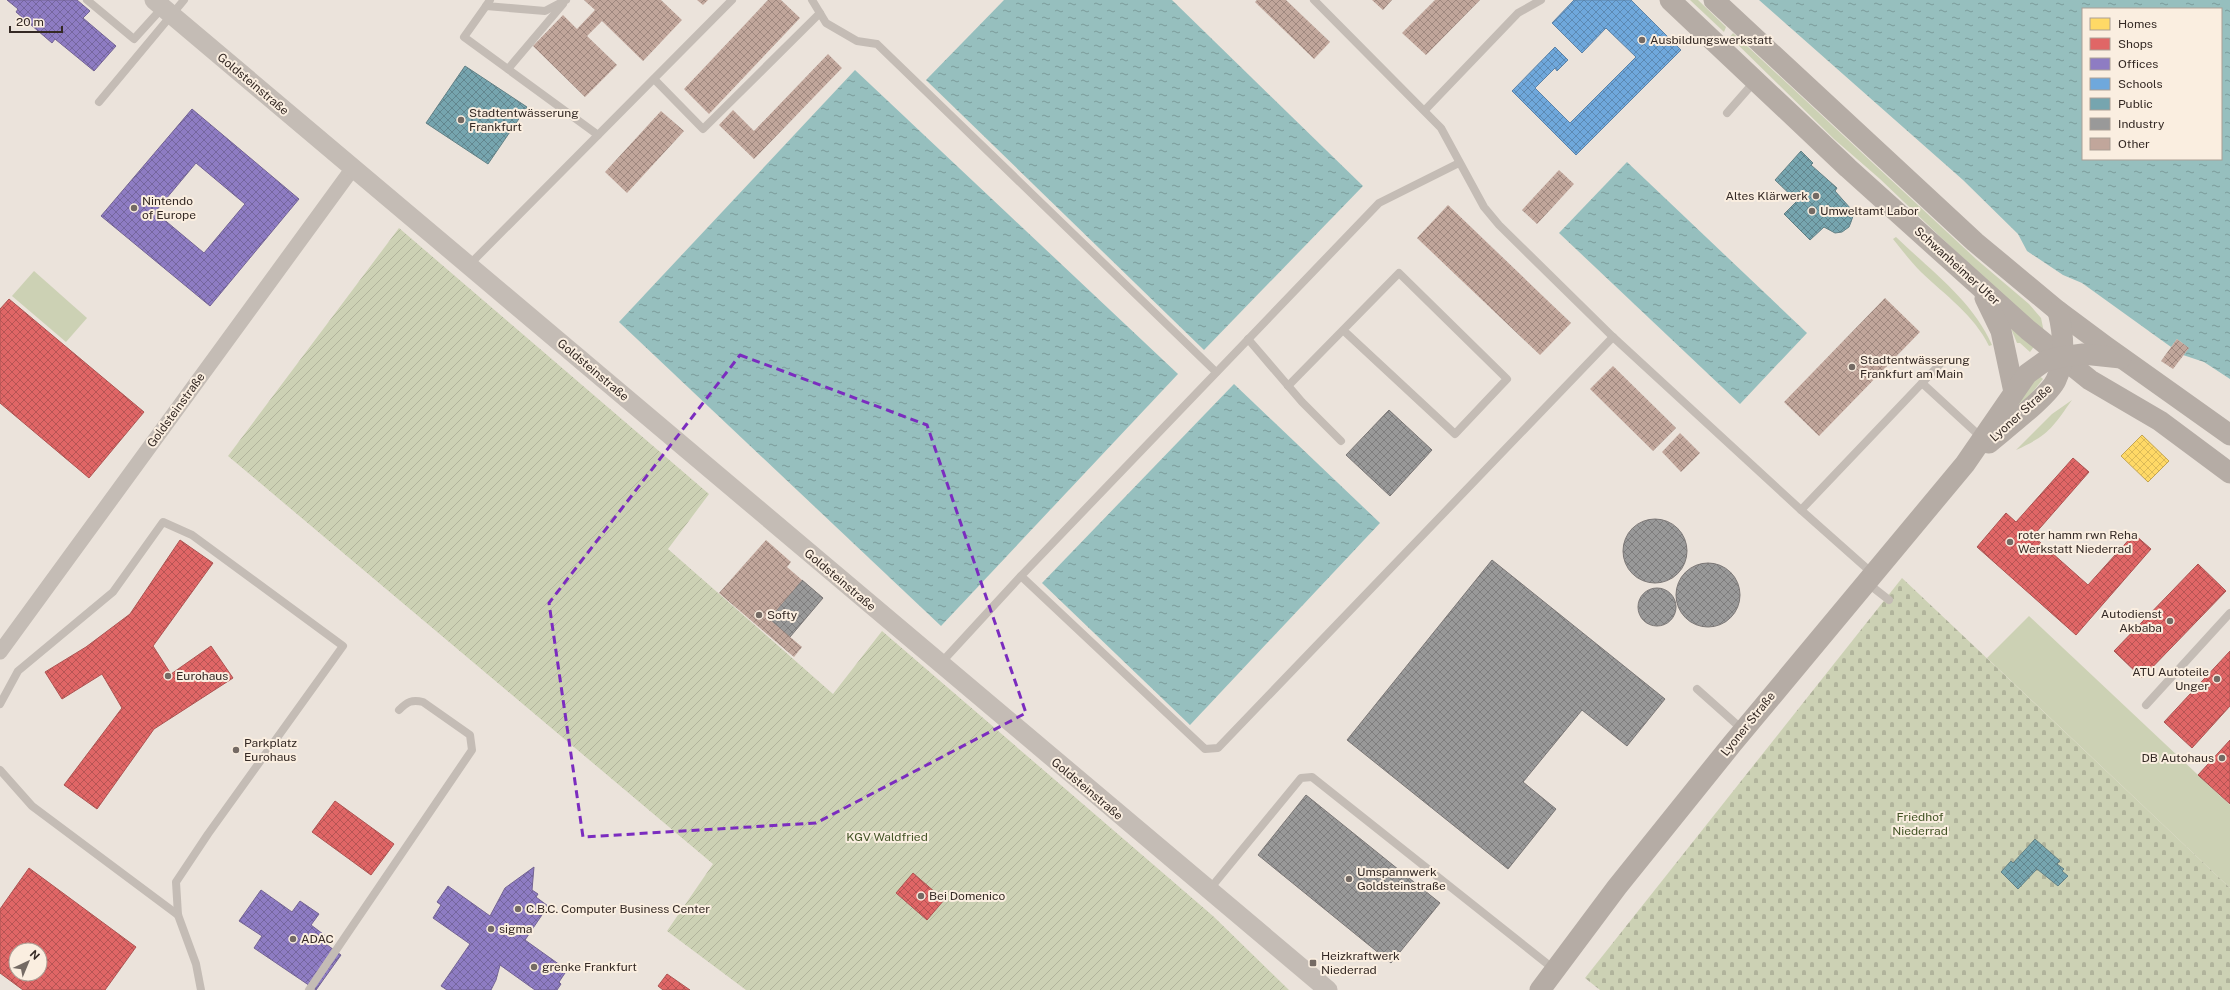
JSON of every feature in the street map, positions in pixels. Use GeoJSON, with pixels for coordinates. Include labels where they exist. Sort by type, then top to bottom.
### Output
{"type":"FeatureCollection","features":[{"type":"Feature","properties":{"kind":"main road","name":"Schwanheimer Ufer"},"geometry":{"type":"LineString","coordinates":[[1670,0],[1848,168],[2061,357],[2090,380],[2160,422],[2230,473]]}},
{"type":"Feature","properties":{"kind":"main road"},"geometry":{"type":"LineString","coordinates":[[1714,0],[1975,242],[2058,311],[2121,358],[2230,435]]}},
{"type":"Feature","properties":{"kind":"main road"},"geometry":{"type":"LineString","coordinates":[[1980,286],[2001,331],[2014,392]]}},
{"type":"Feature","properties":{"kind":"main road"},"geometry":{"type":"LineString","coordinates":[[2058,311],[2062,333],[2061,357],[2083,354],[2121,358]]}},
{"type":"Feature","properties":{"kind":"main road","name":"Lyoner Straße"},"geometry":{"type":"LineString","coordinates":[[1540,990],[1617,887],[1743,730],[1869,577],[1965,464],[2027,374],[2045,361],[2061,357],[2055,382],[2040,398],[1965,464]]}},
{"type":"Feature","properties":{"kind":"main road"},"geometry":{"type":"LineString","coordinates":[[2055,382],[2090,380]]}},
{"type":"Feature","properties":{"kind":"street","name":"Goldsteinstraße"},"geometry":{"type":"LineString","coordinates":[[162,7],[469,265],[940,665],[1328,990]]}},
{"type":"Feature","properties":{"kind":"street","name":"Goldsteinstraße"},"geometry":{"type":"LineString","coordinates":[[0,652],[353,168]]}},
{"type":"Feature","properties":{"kind":"lane"},"geometry":{"type":"LineString","coordinates":[[86,0],[134,39],[162,7],[184,0]]}},
{"type":"Feature","properties":{"kind":"lane"},"geometry":{"type":"LineString","coordinates":[[469,265],[732,0]]}},
{"type":"Feature","properties":{"kind":"lane"},"geometry":{"type":"LineString","coordinates":[[812,0],[826,23],[857,41],[877,44],[1216,372]]}},
{"type":"Feature","properties":{"kind":"lane"},"geometry":{"type":"LineString","coordinates":[[1314,0],[1425,110],[1441,128],[1484,207],[1499,225],[1614,338],[1801,510],[1869,577],[1889,600]]}},
{"type":"Feature","properties":{"kind":"lane"},"geometry":{"type":"LineString","coordinates":[[1425,110],[1518,13],[1541,0]]}},
{"type":"Feature","properties":{"kind":"lane"},"geometry":{"type":"LineString","coordinates":[[565,1],[545,11],[488,3],[464,37],[598,135]]}},
{"type":"Feature","properties":{"kind":"lane"},"geometry":{"type":"LineString","coordinates":[[508,69],[565,1]]}},
{"type":"Feature","properties":{"kind":"lane"},"geometry":{"type":"LineString","coordinates":[[99,102],[162,7]]}},
{"type":"Feature","properties":{"kind":"lane"},"geometry":{"type":"LineString","coordinates":[[654,79],[703,129],[820,13]]}},
{"type":"Feature","properties":{"kind":"lane"},"geometry":{"type":"LineString","coordinates":[[1727,113],[1755,80]]}},
{"type":"Feature","properties":{"kind":"lane"},"geometry":{"type":"LineString","coordinates":[[940,665],[1021,576],[1379,203],[1459,163]]}},
{"type":"Feature","properties":{"kind":"lane"},"geometry":{"type":"LineString","coordinates":[[1288,386],[1343,330],[1399,273],[1507,379],[1455,434],[1343,330]]}},
{"type":"Feature","properties":{"kind":"lane"},"geometry":{"type":"LineString","coordinates":[[1248,338],[1288,386],[1341,441]]}},
{"type":"Feature","properties":{"kind":"lane"},"geometry":{"type":"LineString","coordinates":[[1021,576],[1205,749],[1218,748],[1614,338]]}},
{"type":"Feature","properties":{"kind":"lane"},"geometry":{"type":"LineString","coordinates":[[1801,510],[1943,361]]}},
{"type":"Feature","properties":{"kind":"lane"},"geometry":{"type":"LineString","coordinates":[[1922,383],[1982,439]]}},
{"type":"Feature","properties":{"kind":"lane"},"geometry":{"type":"LineString","coordinates":[[0,704],[18,671],[113,592],[164,522],[192,535],[343,646],[208,834],[176,882],[178,915],[196,964],[201,990]]}},
{"type":"Feature","properties":{"kind":"lane"},"geometry":{"type":"LineString","coordinates":[[2146,705],[2230,613]]}},
{"type":"Feature","properties":{"kind":"lane"},"geometry":{"type":"LineString","coordinates":[[1697,689],[1743,730]]}},
{"type":"Feature","properties":{"kind":"lane"},"geometry":{"type":"LineString","coordinates":[[308,990],[472,750],[470,735],[424,702],[414,700],[407,702],[400,710]]}},
{"type":"Feature","properties":{"kind":"lane"},"geometry":{"type":"LineString","coordinates":[[0,770],[32,806],[178,915]]}},
{"type":"Feature","properties":{"kind":"lane"},"geometry":{"type":"LineString","coordinates":[[1208,890],[1301,778],[1312,777],[1556,970]]}},
{"type":"Feature","properties":{"kind":"highlighted area"},"geometry":{"type":"Polygon","coordinates":[[[740,355],[927,425],[1026,713],[816,823],[583,837],[549,603],[740,355]]]}},
{"type":"Feature","properties":{"kind":"green space"},"geometry":{"type":"Polygon","coordinates":[[[1690,0],[1698,0],[1726,27],[1724,32],[1690,0]]]}},
{"type":"Feature","properties":{"kind":"green space"},"geometry":{"type":"Polygon","coordinates":[[[1733,33],[1976,259],[2029,304],[2041,318],[2045,337],[1880,179],[1834,139],[1730,37],[1733,33]]]}},
{"type":"Feature","properties":{"kind":"green space","name":"KGV Waldfried"},"geometry":{"type":"Polygon","coordinates":[[[399,228],[709,494],[668,549],[833,694],[882,631],[1213,916],[1289,990],[746,990],[667,931],[713,864],[228,456],[399,228]]]}},
{"type":"Feature","properties":{"kind":"green space"},"geometry":{"type":"Polygon","coordinates":[[[1896,237],[1962,300],[1984,329],[1992,345],[1989,346],[1983,335],[1967,315],[1921,272],[1893,239],[1896,237]]]}},
{"type":"Feature","properties":{"kind":"green space"},"geometry":{"type":"Polygon","coordinates":[[[34,271],[87,318],[66,342],[12,296],[34,271]]]}},
{"type":"Feature","properties":{"kind":"green space"},"geometry":{"type":"Polygon","coordinates":[[[2005,314],[2035,345],[2030,352],[2020,343],[2017,343],[2005,314]]]}},
{"type":"Feature","properties":{"kind":"green space"},"geometry":{"type":"Polygon","coordinates":[[[2037,374],[2043,379],[2027,399],[2003,422],[2037,374]]]}},
{"type":"Feature","properties":{"kind":"green space"},"geometry":{"type":"Polygon","coordinates":[[[2072,400],[2049,430],[2036,440],[2016,450],[2052,414],[2072,400]]]}},
{"type":"Feature","properties":{"kind":"green space","name":"Friedhof Niederrad"},"geometry":{"type":"Polygon","coordinates":[[[1902,578],[2230,888],[2230,990],[1600,990],[1585,978],[1902,578]]]}},
{"type":"Feature","properties":{"kind":"green space"},"geometry":{"type":"Polygon","coordinates":[[[2029,616],[2230,805],[2230,888],[1987,658],[2029,616]]]}},
{"type":"Feature","properties":{"kind":"water"},"geometry":{"type":"Polygon","coordinates":[[[1004,0],[1172,0],[1363,186],[1204,350],[926,80],[1004,0]]]}},
{"type":"Feature","properties":{"kind":"water"},"geometry":{"type":"Polygon","coordinates":[[[1759,0],[2230,0],[2230,379],[2204,362],[2183,355],[2189,348],[2177,339],[2171,347],[2082,283],[2063,275],[2027,251],[2018,234],[1963,180],[1759,0]]]}},
{"type":"Feature","properties":{"kind":"water"},"geometry":{"type":"Polygon","coordinates":[[[855,70],[1178,374],[941,626],[619,322],[855,70]]]}},
{"type":"Feature","properties":{"kind":"water"},"geometry":{"type":"Polygon","coordinates":[[[1627,162],[1807,333],[1740,404],[1559,233],[1627,162]]]}},
{"type":"Feature","properties":{"kind":"water"},"geometry":{"type":"Polygon","coordinates":[[[1234,384],[1380,523],[1190,725],[1042,583],[1234,384]]]}},
{"type":"Feature","properties":{"kind":"building: Homes"},"geometry":{"type":"Polygon","coordinates":[[[2142,435],[2169,461],[2148,482],[2121,456],[2142,435]]]}},
{"type":"Feature","properties":{"kind":"building: Shops"},"geometry":{"type":"Polygon","coordinates":[[[9,299],[144,412],[89,478],[0,403],[0,309],[9,299]]]}},
{"type":"Feature","properties":{"kind":"building: Shops","name":"roter hamm rwn Reha Werkstatt Niederrad"},"geometry":{"type":"Polygon","coordinates":[[[2073,458],[2089,472],[2033,536],[2088,585],[2134,534],[2151,549],[2076,635],[1977,547],[2006,513],[2016,522],[2073,458]]]}},
{"type":"Feature","properties":{"kind":"building: Shops","name":"Eurohaus"},"geometry":{"type":"Polygon","coordinates":[[[180,540],[213,563],[153,646],[171,674],[211,646],[233,678],[154,729],[97,809],[64,785],[122,708],[102,674],[62,699],[45,672],[86,647],[130,614],[180,540]]]}},
{"type":"Feature","properties":{"kind":"building: Shops","name":"Autodienst Akbaba"},"geometry":{"type":"Polygon","coordinates":[[[2198,564],[2226,591],[2142,678],[2114,651],[2198,564]]]}},
{"type":"Feature","properties":{"kind":"building: Shops","name":"ATU Autoteile Unger"},"geometry":{"type":"Polygon","coordinates":[[[2230,651],[2230,706],[2192,748],[2164,722],[2230,651]]]}},
{"type":"Feature","properties":{"kind":"building: Shops","name":"DB Autohaus"},"geometry":{"type":"Polygon","coordinates":[[[2230,740],[2230,804],[2198,775],[2230,740]]]}},
{"type":"Feature","properties":{"kind":"building: Shops"},"geometry":{"type":"Polygon","coordinates":[[[335,801],[394,844],[371,875],[312,832],[335,801]]]}},
{"type":"Feature","properties":{"kind":"building: Shops"},"geometry":{"type":"Polygon","coordinates":[[[29,868],[136,947],[105,990],[23,990],[12,982],[48,982],[48,942],[8,942],[8,979],[0,973],[0,909],[29,868]]]}},
{"type":"Feature","properties":{"kind":"building: Shops"},"geometry":{"type":"Polygon","coordinates":[[[913,873],[944,900],[927,920],[896,893],[913,873]]]}},
{"type":"Feature","properties":{"kind":"building: Shops"},"geometry":{"type":"Polygon","coordinates":[[[667,974],[690,990],[663,990],[658,986],[667,974]]]}},
{"type":"Feature","properties":{"kind":"building: Offices"},"geometry":{"type":"Polygon","coordinates":[[[7,0],[77,0],[90,11],[83,18],[116,46],[94,71],[55,39],[52,43],[16,12],[18,9],[7,0]]]}},
{"type":"Feature","properties":{"kind":"building: Offices","name":"Nintendo of Europe"},"geometry":{"type":"Polygon","coordinates":[[[192,109],[299,199],[210,306],[101,216],[192,109]],[[196,163],[155,212],[204,253],[245,204],[196,163]]]}},
{"type":"Feature","properties":{"kind":"building: Offices","name":"sigma"},"geometry":{"type":"Polygon","coordinates":[[[534,867],[532,890],[538,894],[536,897],[548,906],[525,940],[567,970],[559,982],[561,984],[557,990],[535,990],[500,965],[496,980],[491,990],[447,990],[441,986],[470,944],[433,918],[441,905],[437,902],[448,886],[490,916],[505,888],[534,867]]]}},
{"type":"Feature","properties":{"kind":"building: Offices","name":"ADAC"},"geometry":{"type":"Polygon","coordinates":[[[261,890],[292,912],[300,901],[319,914],[311,925],[327,937],[323,942],[341,955],[316,990],[254,948],[262,936],[239,921],[261,890]]]}},
{"type":"Feature","properties":{"kind":"building: Schools"},"geometry":{"type":"Polygon","coordinates":[[[1574,0],[1631,0],[1681,50],[1576,155],[1512,91],[1555,47],[1568,60],[1557,71],[1555,68],[1535,88],[1570,123],[1636,57],[1606,28],[1582,53],[1552,23],[1574,0]]]}},
{"type":"Feature","properties":{"kind":"building: Public"},"geometry":{"type":"Polygon","coordinates":[[[465,66],[527,107],[488,164],[426,123],[465,66]]]}},
{"type":"Feature","properties":{"kind":"building: Public","name":"Altes Klärwerk"},"geometry":{"type":"Polygon","coordinates":[[[1801,151],[1813,163],[1811,165],[1837,188],[1835,191],[1851,209],[1853,216],[1851,222],[1849,227],[1842,232],[1835,233],[1824,227],[1810,240],[1784,214],[1797,201],[1775,180],[1801,151]]]}},
{"type":"Feature","properties":{"kind":"building: Public"},"geometry":{"type":"Polygon","coordinates":[[[2035,839],[2060,861],[2057,864],[2064,869],[2062,871],[2068,876],[2058,886],[2037,869],[2018,889],[2001,872],[2011,861],[2013,863],[2035,839]]]}},
{"type":"Feature","properties":{"kind":"building: Industry"},"geometry":{"type":"Polygon","coordinates":[[[1389,410],[1432,450],[1390,496],[1346,455],[1389,410]]]}},
{"type":"Feature","properties":{"kind":"building: Industry"},"geometry":{"type":"Polygon","coordinates":[[[1655,519],[1673,524],[1678,528],[1682,533],[1687,551],[1682,569],[1678,574],[1673,578],[1655,583],[1637,578],[1632,574],[1628,569],[1623,551],[1628,533],[1632,528],[1637,524],[1655,519]]]}},
{"type":"Feature","properties":{"kind":"building: Industry"},"geometry":{"type":"Polygon","coordinates":[[[1492,560],[1665,699],[1627,746],[1582,710],[1523,782],[1556,809],[1508,869],[1347,740],[1492,560]]]}},
{"type":"Feature","properties":{"kind":"building: Industry"},"geometry":{"type":"Polygon","coordinates":[[[1708,563],[1720,565],[1731,572],[1738,583],[1740,595],[1738,607],[1731,618],[1720,625],[1708,627],[1696,625],[1685,618],[1678,607],[1676,595],[1678,583],[1685,572],[1696,565],[1708,563]]]}},
{"type":"Feature","properties":{"kind":"building: Industry"},"geometry":{"type":"Polygon","coordinates":[[[802,580],[823,598],[790,637],[769,619],[802,580]]]}},
{"type":"Feature","properties":{"kind":"building: Industry"},"geometry":{"type":"Polygon","coordinates":[[[1657,588],[1667,591],[1673,597],[1676,607],[1673,617],[1667,623],[1657,626],[1647,623],[1641,617],[1638,607],[1641,597],[1647,591],[1657,588]]]}},
{"type":"Feature","properties":{"kind":"building: Industry","name":"Umspannwerk Goldsteinstraße"},"geometry":{"type":"Polygon","coordinates":[[[1306,795],[1440,903],[1391,963],[1258,855],[1306,795]]]}},
{"type":"Feature","properties":{"kind":"building: Other"},"geometry":{"type":"Polygon","coordinates":[[[584,0],[661,0],[682,20],[643,61],[602,21],[587,36],[617,65],[585,97],[533,46],[563,15],[577,29],[595,10],[584,0]]]}},
{"type":"Feature","properties":{"kind":"building: Other"},"geometry":{"type":"Polygon","coordinates":[[[697,0],[708,0],[703,5],[697,0]]]}},
{"type":"Feature","properties":{"kind":"building: Other"},"geometry":{"type":"Polygon","coordinates":[[[768,0],[781,0],[800,18],[709,114],[684,89],[768,0]]]}},
{"type":"Feature","properties":{"kind":"building: Other"},"geometry":{"type":"Polygon","coordinates":[[[1257,0],[1286,0],[1330,42],[1314,59],[1255,2],[1257,0]]]}},
{"type":"Feature","properties":{"kind":"building: Other"},"geometry":{"type":"Polygon","coordinates":[[[1372,0],[1392,0],[1383,10],[1372,0]]]}},
{"type":"Feature","properties":{"kind":"building: Other"},"geometry":{"type":"Polygon","coordinates":[[[1435,0],[1480,0],[1426,55],[1402,33],[1435,0]]]}},
{"type":"Feature","properties":{"kind":"building: Other"},"geometry":{"type":"Polygon","coordinates":[[[828,54],[842,68],[754,159],[719,125],[733,110],[754,131],[828,54]]]}},
{"type":"Feature","properties":{"kind":"building: Other"},"geometry":{"type":"Polygon","coordinates":[[[661,111],[684,131],[627,193],[605,172],[661,111]]]}},
{"type":"Feature","properties":{"kind":"building: Other"},"geometry":{"type":"Polygon","coordinates":[[[1559,170],[1574,184],[1537,224],[1522,210],[1559,170]]]}},
{"type":"Feature","properties":{"kind":"building: Other"},"geometry":{"type":"Polygon","coordinates":[[[1448,205],[1571,323],[1540,355],[1417,238],[1448,205]]]}},
{"type":"Feature","properties":{"kind":"building: Other","name":"Stadtentwässerung Frankfurt am Main"},"geometry":{"type":"Polygon","coordinates":[[[1885,298],[1920,332],[1819,436],[1784,402],[1885,298]]]}},
{"type":"Feature","properties":{"kind":"building: Other"},"geometry":{"type":"Polygon","coordinates":[[[2177,339],[2189,348],[2173,369],[2161,361],[2177,339]]]}},
{"type":"Feature","properties":{"kind":"building: Other"},"geometry":{"type":"Polygon","coordinates":[[[1613,366],[1676,428],[1653,451],[1590,389],[1613,366]]]}},
{"type":"Feature","properties":{"kind":"building: Other"},"geometry":{"type":"Polygon","coordinates":[[[1680,433],[1700,453],[1681,472],[1662,452],[1680,433]]]}},
{"type":"Feature","properties":{"kind":"building: Other"},"geometry":{"type":"Polygon","coordinates":[[[766,540],[791,562],[787,567],[802,580],[769,619],[802,647],[794,657],[719,593],[766,540]]]}},
{"type":"Feature","properties":{"kind":"place","name":"Ausbildungswerkstatt"},"geometry":{"type":"Point","coordinates":[1642,40]}},
{"type":"Feature","properties":{"kind":"place","name":"Stadtentwässerung Frankfurt"},"geometry":{"type":"Point","coordinates":[461,120]}},
{"type":"Feature","properties":{"kind":"place","name":"Altes Klärwerk"},"geometry":{"type":"Point","coordinates":[1816,196]}},
{"type":"Feature","properties":{"kind":"place","name":"Nintendo of Europe"},"geometry":{"type":"Point","coordinates":[134,208]}},
{"type":"Feature","properties":{"kind":"place","name":"Umweltamt Labor"},"geometry":{"type":"Point","coordinates":[1812,211]}},
{"type":"Feature","properties":{"kind":"place","name":"Stadtentwässerung Frankfurt am Main"},"geometry":{"type":"Point","coordinates":[1852,367]}},
{"type":"Feature","properties":{"kind":"place","name":"roter hamm rwn Reha Werkstatt Niederrad"},"geometry":{"type":"Point","coordinates":[2010,542]}},
{"type":"Feature","properties":{"kind":"place","name":"Softy"},"geometry":{"type":"Point","coordinates":[759,615]}},
{"type":"Feature","properties":{"kind":"place","name":"Autodienst Akbaba"},"geometry":{"type":"Point","coordinates":[2170,621]}},
{"type":"Feature","properties":{"kind":"place","name":"Eurohaus"},"geometry":{"type":"Point","coordinates":[168,676]}},
{"type":"Feature","properties":{"kind":"place","name":"ATU Autoteile Unger"},"geometry":{"type":"Point","coordinates":[2217,679]}},
{"type":"Feature","properties":{"kind":"place","name":"Parkplatz Eurohaus"},"geometry":{"type":"Point","coordinates":[236,750]}},
{"type":"Feature","properties":{"kind":"place","name":"DB Autohaus"},"geometry":{"type":"Point","coordinates":[2222,758]}},
{"type":"Feature","properties":{"kind":"place","name":"Umspannwerk Goldsteinstraße"},"geometry":{"type":"Point","coordinates":[1349,879]}},
{"type":"Feature","properties":{"kind":"place","name":"Bei Domenico"},"geometry":{"type":"Point","coordinates":[921,896]}},
{"type":"Feature","properties":{"kind":"place","name":"C.B.C. Computer Business Center"},"geometry":{"type":"Point","coordinates":[518,909]}},
{"type":"Feature","properties":{"kind":"place","name":"sigma"},"geometry":{"type":"Point","coordinates":[491,929]}},
{"type":"Feature","properties":{"kind":"place","name":"ADAC"},"geometry":{"type":"Point","coordinates":[293,939]}},
{"type":"Feature","properties":{"kind":"place","name":"Heizkraftwerk Niederrad"},"geometry":{"type":"Point","coordinates":[1313,963]}},
{"type":"Feature","properties":{"kind":"place","name":"grenke Frankfurt"},"geometry":{"type":"Point","coordinates":[534,967]}}]}
